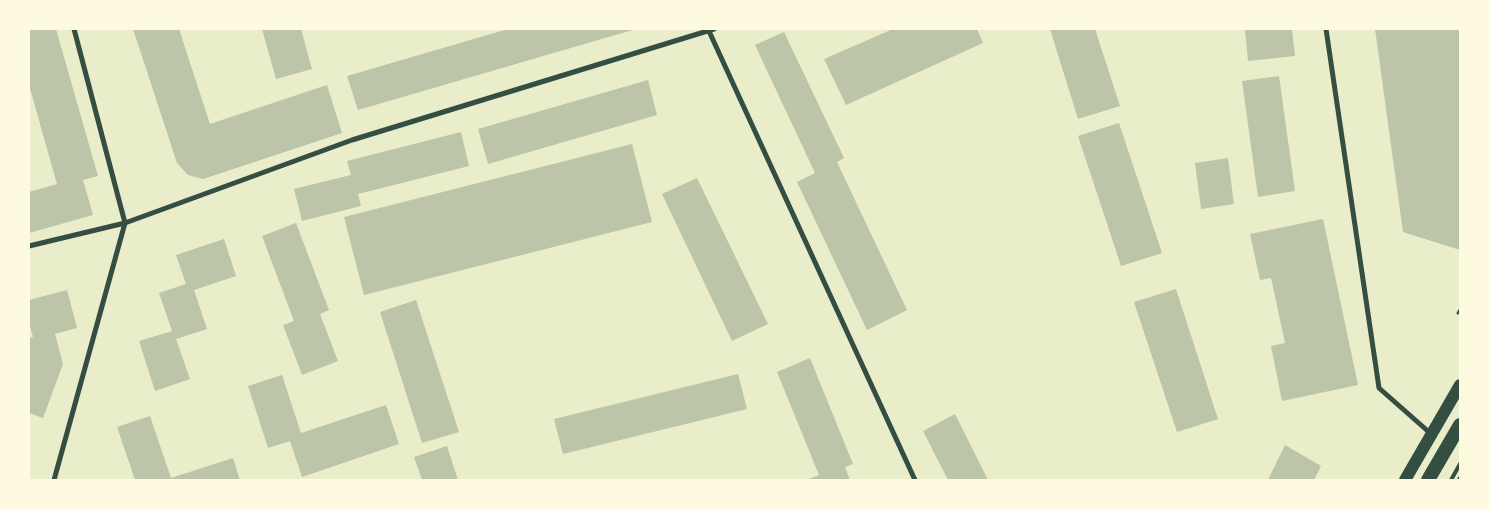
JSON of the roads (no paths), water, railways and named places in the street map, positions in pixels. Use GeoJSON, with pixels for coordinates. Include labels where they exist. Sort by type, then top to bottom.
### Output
{"type":"FeatureCollection","features":[{"type":"Feature","properties":{"kind":"highway"},"geometry":{"type":"LineString","coordinates":[[1428,480],[1460,425]]}},
{"type":"Feature","properties":{"kind":"main road"},"geometry":{"type":"LineString","coordinates":[[1405,480],[1460,384]]}},
{"type":"Feature","properties":{"kind":"street"},"geometry":{"type":"LineString","coordinates":[[54,480],[125,223],[74,29]]}},
{"type":"Feature","properties":{"kind":"street"},"geometry":{"type":"LineString","coordinates":[[29,246],[125,223],[352,140],[710,29],[915,480]]}},
{"type":"Feature","properties":{"kind":"street"},"geometry":{"type":"LineString","coordinates":[[1326,29],[1379,388],[1431,434]]}},
{"type":"Feature","properties":{"kind":"lane"},"geometry":{"type":"LineString","coordinates":[[1451,480],[1460,464]]}}]}
